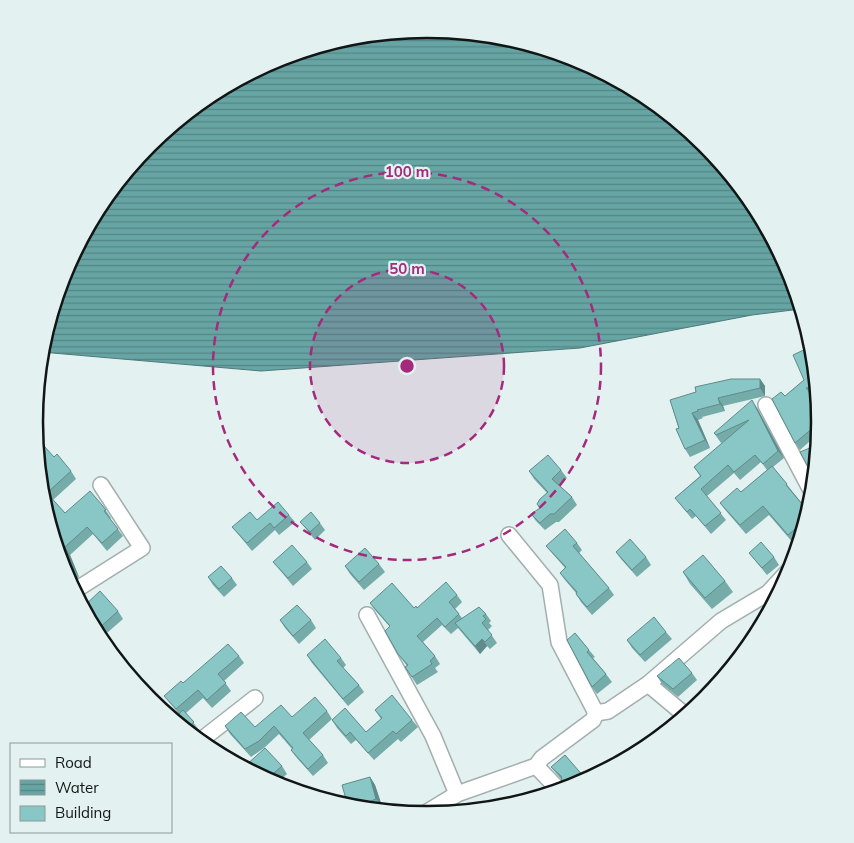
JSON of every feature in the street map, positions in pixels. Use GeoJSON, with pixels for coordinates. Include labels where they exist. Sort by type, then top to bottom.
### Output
{"type":"FeatureCollection","features":[{"type":"Feature","properties":{"kind":"street"},"geometry":{"type":"LineString","coordinates":[[766,405],[806,482]]}},
{"type":"Feature","properties":{"kind":"street"},"geometry":{"type":"LineString","coordinates":[[81,586],[142,548],[100,485]]}},
{"type":"Feature","properties":{"kind":"street"},"geometry":{"type":"LineString","coordinates":[[509,535],[550,585],[559,642],[596,713]]}},
{"type":"Feature","properties":{"kind":"street"},"geometry":{"type":"LineString","coordinates":[[596,713],[608,711],[648,684],[722,621],[768,593],[772,588]]}},
{"type":"Feature","properties":{"kind":"street"},"geometry":{"type":"LineString","coordinates":[[367,615],[433,736],[457,794]]}},
{"type":"Feature","properties":{"kind":"street"},"geometry":{"type":"LineString","coordinates":[[648,684],[680,710]]}},
{"type":"Feature","properties":{"kind":"street"},"geometry":{"type":"LineString","coordinates":[[207,736],[255,698]]}},
{"type":"Feature","properties":{"kind":"street"},"geometry":{"type":"LineString","coordinates":[[438,806],[457,794],[536,766],[542,758],[593,720],[596,713]]}},
{"type":"Feature","properties":{"kind":"street"},"geometry":{"type":"LineString","coordinates":[[536,766],[553,784]]}},
{"type":"Feature","properties":{"kind":"water"},"geometry":{"type":"Polygon","coordinates":[[[402,38],[452,38],[502,45],[526,51],[550,58],[597,77],[640,102],[661,117],[699,150],[732,188],[760,230],[782,275],[794,310],[752,315],[580,348],[261,371],[49,353],[63,298],[94,229],[138,168],[174,133],[214,102],[257,77],[280,67],[304,58],[352,45],[402,38]]]}},
{"type":"Feature","properties":{"kind":"building"},"geometry":{"type":"Polygon","coordinates":[[[804,350],[809,387],[806,388],[810,392],[811,422],[811,430],[795,443],[772,399],[781,392],[785,396],[804,380],[793,355],[804,350]]]}},
{"type":"Feature","properties":{"kind":"building"},"geometry":{"type":"Polygon","coordinates":[[[731,379],[760,379],[760,388],[718,398],[720,404],[692,413],[705,440],[685,449],[676,429],[679,428],[670,400],[696,392],[695,387],[731,379]]]}},
{"type":"Feature","properties":{"kind":"building"},"geometry":{"type":"Polygon","coordinates":[[[752,400],[778,451],[763,464],[755,455],[734,472],[728,465],[701,489],[721,513],[705,526],[690,509],[687,512],[675,498],[701,476],[694,467],[749,420],[716,435],[714,433],[752,400]]]}},
{"type":"Feature","properties":{"kind":"building"},"geometry":{"type":"Polygon","coordinates":[[[44,446],[54,457],[57,454],[71,471],[49,491],[44,446]]]}},
{"type":"Feature","properties":{"kind":"building"},"geometry":{"type":"Polygon","coordinates":[[[810,448],[808,468],[800,452],[810,448]]]}},
{"type":"Feature","properties":{"kind":"building"},"geometry":{"type":"Polygon","coordinates":[[[548,455],[561,470],[552,479],[572,497],[554,514],[550,514],[540,523],[531,514],[540,508],[537,504],[548,492],[529,471],[548,455]]]}},
{"type":"Feature","properties":{"kind":"building"},"geometry":{"type":"Polygon","coordinates":[[[772,466],[802,504],[796,528],[788,535],[763,506],[740,525],[720,503],[737,488],[741,492],[772,466]]]}},
{"type":"Feature","properties":{"kind":"building"},"geometry":{"type":"Polygon","coordinates":[[[90,491],[106,510],[104,511],[118,529],[102,543],[87,527],[65,547],[74,569],[63,545],[50,496],[65,513],[90,491]]]}},
{"type":"Feature","properties":{"kind":"building"},"geometry":{"type":"Polygon","coordinates":[[[278,502],[289,515],[274,528],[270,523],[247,543],[232,527],[250,512],[257,520],[278,502]]]}},
{"type":"Feature","properties":{"kind":"building"},"geometry":{"type":"Polygon","coordinates":[[[311,512],[320,523],[310,532],[300,522],[311,512]]]}},
{"type":"Feature","properties":{"kind":"building"},"geometry":{"type":"Polygon","coordinates":[[[565,529],[577,543],[573,546],[609,588],[587,607],[560,573],[566,567],[546,546],[565,529]]]}},
{"type":"Feature","properties":{"kind":"building"},"geometry":{"type":"Polygon","coordinates":[[[630,539],[646,557],[632,570],[616,552],[630,539]]]}},
{"type":"Feature","properties":{"kind":"building"},"geometry":{"type":"Polygon","coordinates":[[[761,542],[774,557],[762,568],[749,553],[761,542]]]}},
{"type":"Feature","properties":{"kind":"building"},"geometry":{"type":"Polygon","coordinates":[[[292,545],[307,562],[288,578],[273,562],[292,545]]]}},
{"type":"Feature","properties":{"kind":"building"},"geometry":{"type":"Polygon","coordinates":[[[365,548],[379,564],[359,582],[345,566],[365,548]]]}},
{"type":"Feature","properties":{"kind":"building"},"geometry":{"type":"Polygon","coordinates":[[[703,555],[725,581],[705,598],[683,572],[703,555]]]}},
{"type":"Feature","properties":{"kind":"building"},"geometry":{"type":"Polygon","coordinates":[[[221,566],[232,578],[219,589],[208,577],[221,566]]]}},
{"type":"Feature","properties":{"kind":"building"},"geometry":{"type":"Polygon","coordinates":[[[446,582],[457,595],[449,602],[459,614],[445,627],[437,618],[417,636],[435,656],[430,661],[432,664],[412,677],[405,667],[408,665],[398,654],[385,631],[390,626],[370,603],[392,583],[414,608],[416,606],[417,608],[446,582]]]}},
{"type":"Feature","properties":{"kind":"building"},"geometry":{"type":"Polygon","coordinates":[[[100,591],[118,611],[102,626],[88,602],[100,591]]]}},
{"type":"Feature","properties":{"kind":"building"},"geometry":{"type":"Polygon","coordinates":[[[297,605],[311,620],[293,636],[280,620],[297,605]]]}},
{"type":"Feature","properties":{"kind":"building"},"geometry":{"type":"Polygon","coordinates":[[[479,607],[486,614],[483,616],[486,619],[482,623],[492,635],[485,642],[482,639],[475,646],[455,623],[479,607]]]}},
{"type":"Feature","properties":{"kind":"building"},"geometry":{"type":"Polygon","coordinates":[[[654,617],[666,632],[640,655],[627,640],[654,617]]]}},
{"type":"Feature","properties":{"kind":"building"},"geometry":{"type":"Polygon","coordinates":[[[575,633],[589,650],[587,652],[606,674],[592,687],[567,640],[575,633]]]}},
{"type":"Feature","properties":{"kind":"building"},"geometry":{"type":"Polygon","coordinates":[[[325,639],[341,658],[337,661],[359,685],[343,699],[307,655],[325,639]]]}},
{"type":"Feature","properties":{"kind":"building"},"geometry":{"type":"Polygon","coordinates":[[[228,644],[239,656],[218,674],[226,683],[207,700],[198,690],[176,709],[164,696],[181,681],[183,683],[228,644]]]}},
{"type":"Feature","properties":{"kind":"building"},"geometry":{"type":"Polygon","coordinates":[[[679,658],[692,673],[673,689],[657,676],[679,658]]]}},
{"type":"Feature","properties":{"kind":"building"},"geometry":{"type":"Polygon","coordinates":[[[392,695],[412,720],[396,734],[393,731],[368,753],[350,732],[346,736],[332,720],[345,708],[366,732],[382,718],[375,710],[392,695]]]}},
{"type":"Feature","properties":{"kind":"building"},"geometry":{"type":"Polygon","coordinates":[[[315,697],[327,711],[303,733],[323,755],[308,769],[291,750],[293,748],[274,726],[259,741],[245,749],[225,726],[241,712],[255,727],[281,705],[292,717],[315,697]]]}},
{"type":"Feature","properties":{"kind":"building"},"geometry":{"type":"Polygon","coordinates":[[[183,710],[194,722],[191,724],[179,714],[183,710]]]}},
{"type":"Feature","properties":{"kind":"building"},"geometry":{"type":"Polygon","coordinates":[[[265,748],[282,766],[274,773],[250,762],[265,748]]]}},
{"type":"Feature","properties":{"kind":"building"},"geometry":{"type":"Polygon","coordinates":[[[565,755],[581,773],[562,780],[561,776],[551,767],[565,755]]]}},
{"type":"Feature","properties":{"kind":"building"},"geometry":{"type":"Polygon","coordinates":[[[370,777],[376,799],[371,801],[345,796],[342,785],[370,777]]]}}]}
